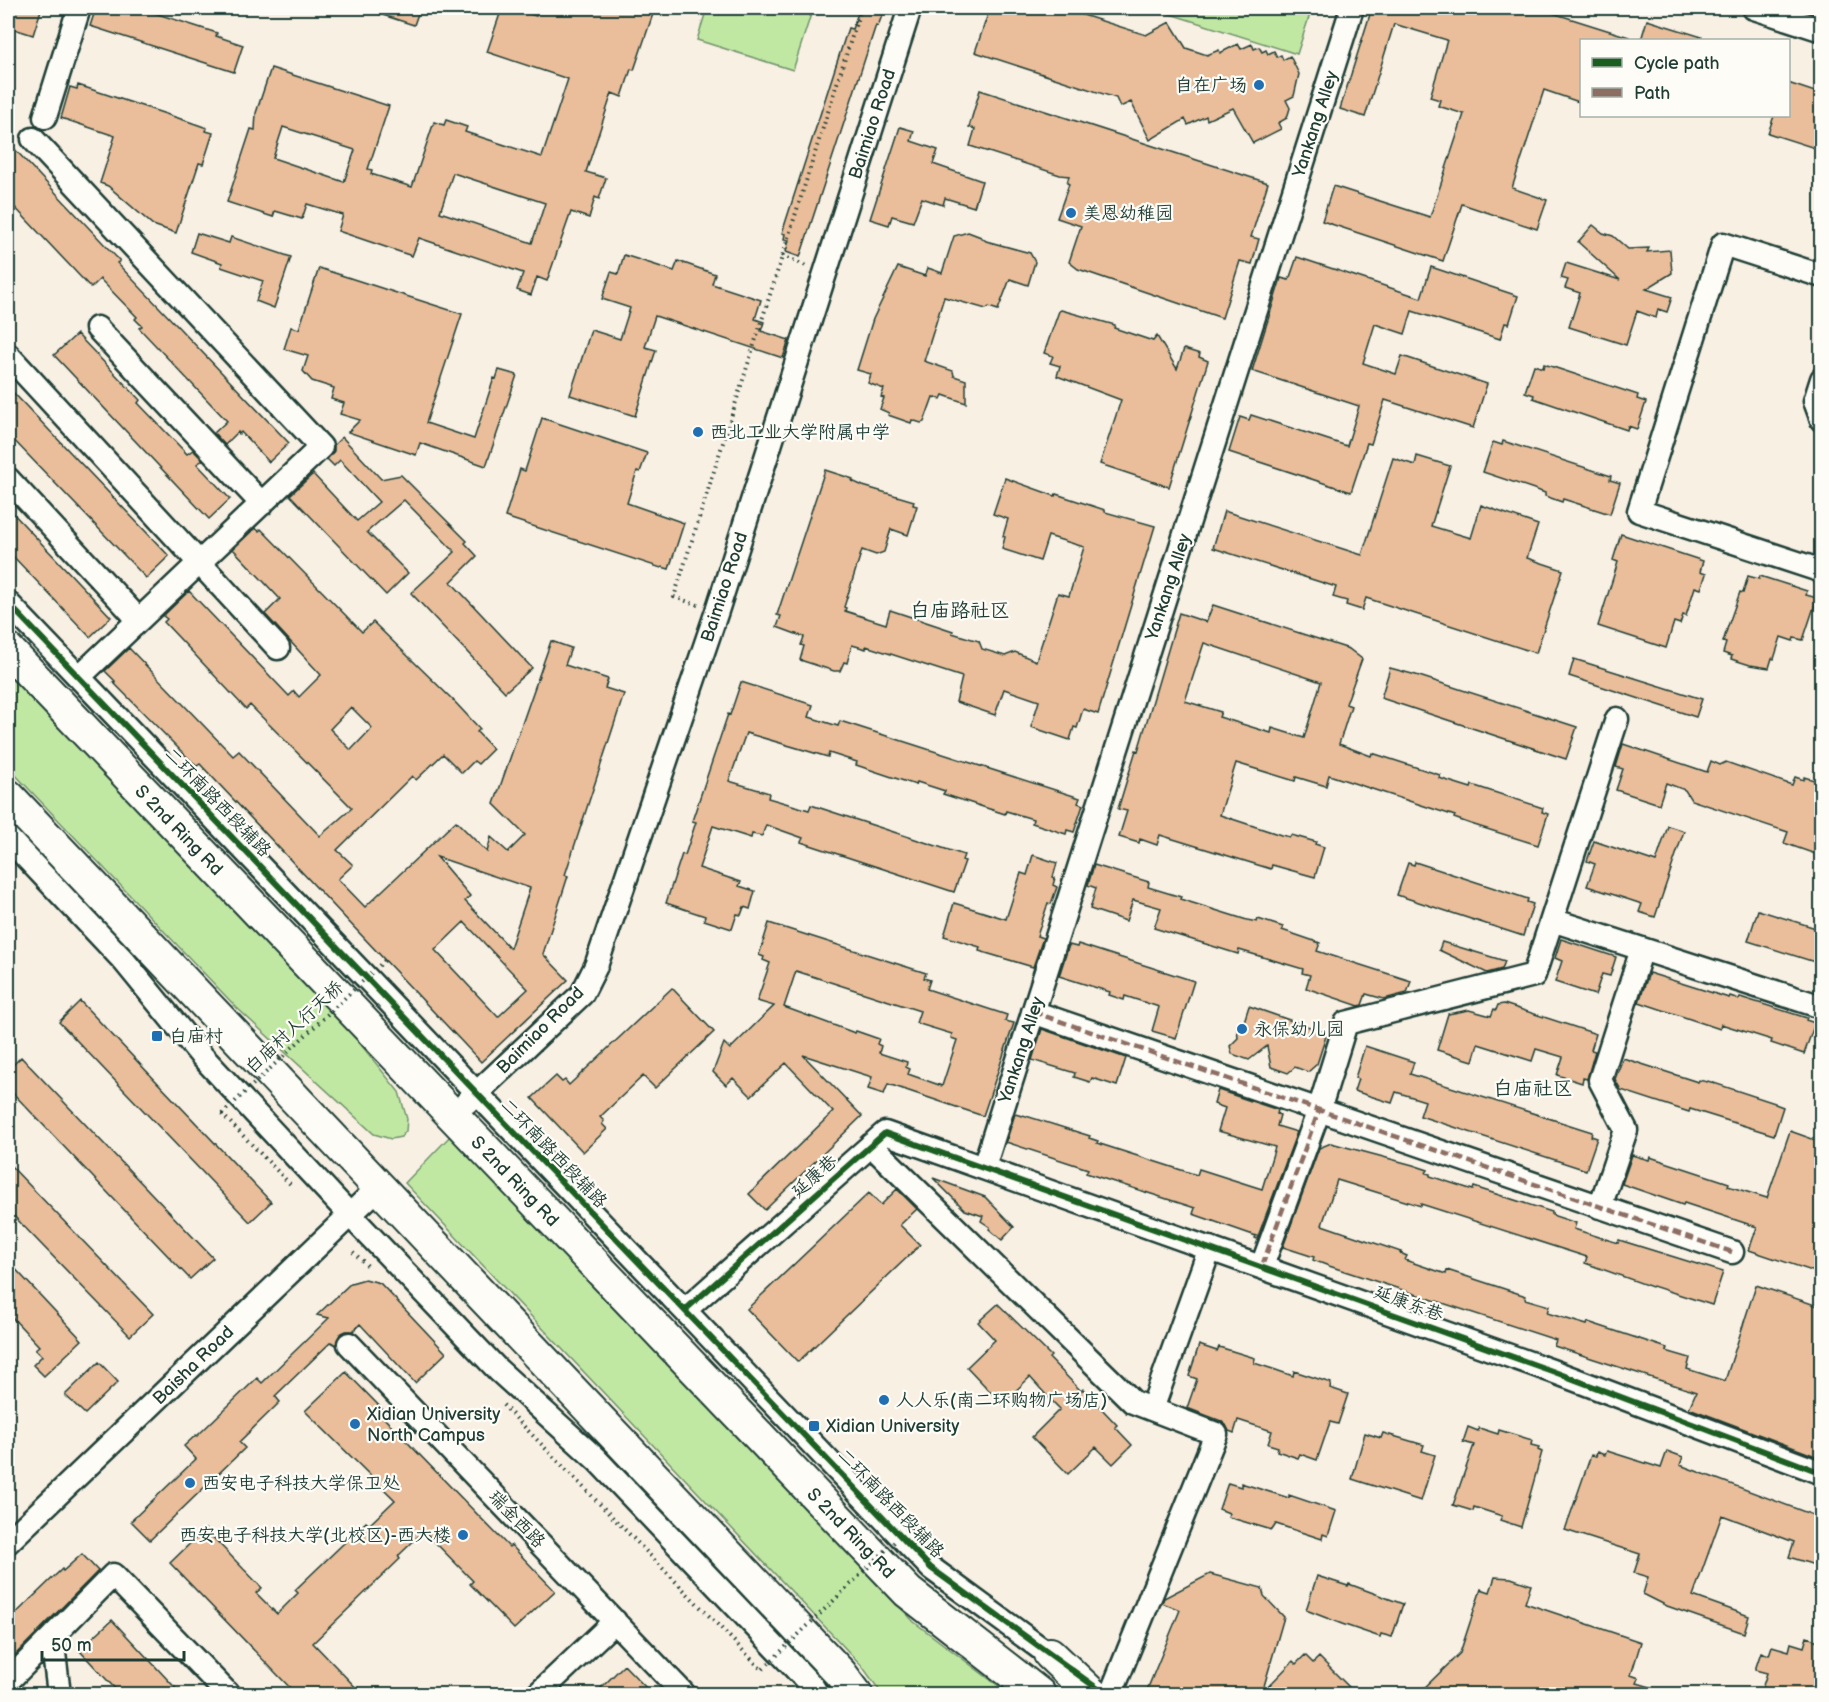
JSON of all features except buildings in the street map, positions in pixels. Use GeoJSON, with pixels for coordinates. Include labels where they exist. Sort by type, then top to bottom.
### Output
{"type":"FeatureCollection","features":[{"type":"Feature","properties":{"kind":"highway","name":"S 2nd Ring Rd"},"geometry":{"type":"LineString","coordinates":[[8,650],[908,1592],[1039,1695]]}},
{"type":"Feature","properties":{"kind":"highway"},"geometry":{"type":"LineString","coordinates":[[8,796],[842,1674],[856,1695]]}},
{"type":"Feature","properties":{"kind":"highway"},"geometry":{"type":"LineString","coordinates":[[1050,1654],[1092,1695]]}},
{"type":"Feature","properties":{"kind":"highway"},"geometry":{"type":"LineString","coordinates":[[1010,1672],[1048,1695]]}},
{"type":"Feature","properties":{"kind":"street"},"geometry":{"type":"LineString","coordinates":[[45,117],[79,8]]}},
{"type":"Feature","properties":{"kind":"street","name":"Baimiao Road"},"geometry":{"type":"LineString","coordinates":[[452,1116],[582,994],[596,966],[717,611],[909,8]]}},
{"type":"Feature","properties":{"kind":"street","name":"Yankang Alley"},"geometry":{"type":"LineString","coordinates":[[984,1167],[1352,8]]}},
{"type":"Feature","properties":{"kind":"street"},"geometry":{"type":"LineString","coordinates":[[1754,8],[1821,30]]}},
{"type":"Feature","properties":{"kind":"street"},"geometry":{"type":"LineString","coordinates":[[33,139],[321,447],[79,677]]}},
{"type":"Feature","properties":{"kind":"street"},"geometry":{"type":"LineString","coordinates":[[1821,276],[1723,244],[1640,511],[1821,571]]}},
{"type":"Feature","properties":{"kind":"street"},"geometry":{"type":"LineString","coordinates":[[97,327],[262,504]]}},
{"type":"Feature","properties":{"kind":"street"},"geometry":{"type":"LineString","coordinates":[[8,355],[278,648]]}},
{"type":"Feature","properties":{"kind":"street"},"geometry":{"type":"LineString","coordinates":[[1821,379],[1815,400],[1821,420]]}},
{"type":"Feature","properties":{"kind":"street"},"geometry":{"type":"LineString","coordinates":[[8,479],[140,620]]}},
{"type":"Feature","properties":{"kind":"street","name":"二环南路西段辅路"},"geometry":{"type":"LineString","coordinates":[[8,603],[931,1568],[1105,1695]]}},
{"type":"Feature","properties":{"kind":"street"},"geometry":{"type":"LineString","coordinates":[[1262,1266],[1319,1110],[1346,1023],[1534,975],[1617,719]]}},
{"type":"Feature","properties":{"kind":"street"},"geometry":{"type":"LineString","coordinates":[[8,838],[124,961],[200,1054],[350,1215],[498,1370],[596,1459],[812,1686],[817,1695]]}},
{"type":"Feature","properties":{"kind":"street"},"geometry":{"type":"LineString","coordinates":[[1551,920],[1821,1007]]}},
{"type":"Feature","properties":{"kind":"street"},"geometry":{"type":"LineString","coordinates":[[1600,1207],[1626,1130],[1600,1080],[1642,949]]}},
{"type":"Feature","properties":{"kind":"street"},"geometry":{"type":"LineString","coordinates":[[1033,1012],[1732,1252]]}},
{"type":"Feature","properties":{"kind":"street","name":"延康巷"},"geometry":{"type":"LineString","coordinates":[[685,1310],[885,1133],[984,1167]]}},
{"type":"Feature","properties":{"kind":"street"},"geometry":{"type":"LineString","coordinates":[[871,1145],[1133,1402],[1216,1434],[1111,1695]]}},
{"type":"Feature","properties":{"kind":"street","name":"延康东巷"},"geometry":{"type":"LineString","coordinates":[[984,1167],[1552,1371],[1821,1473]]}},
{"type":"Feature","properties":{"kind":"street","name":"Baisha Road"},"geometry":{"type":"LineString","coordinates":[[8,1542],[378,1188]]}},
{"type":"Feature","properties":{"kind":"street"},"geometry":{"type":"LineString","coordinates":[[1152,1409],[1210,1248]]}},
{"type":"Feature","properties":{"kind":"street","name":"瑞金西路"},"geometry":{"type":"LineString","coordinates":[[349,1344],[684,1695]]}},
{"type":"Feature","properties":{"kind":"street"},"geometry":{"type":"LineString","coordinates":[[8,1681],[113,1575],[228,1695]]}},
{"type":"Feature","properties":{"kind":"street"},"geometry":{"type":"LineString","coordinates":[[538,1695],[615,1621]]}},
{"type":"Feature","properties":{"kind":"street"},"geometry":{"type":"LineString","coordinates":[[52,1637],[59,1695]]}},
{"type":"Feature","properties":{"kind":"path"},"geometry":{"type":"LineString","coordinates":[[717,611],[674,597],[861,8]]}},
{"type":"Feature","properties":{"kind":"path"},"geometry":{"type":"LineString","coordinates":[[782,255],[805,266],[826,271]]}},
{"type":"Feature","properties":{"kind":"path"},"geometry":{"type":"LineString","coordinates":[[353,1252],[370,1269]]}},
{"type":"Feature","properties":{"kind":"path"},"geometry":{"type":"LineString","coordinates":[[495,1397],[762,1670],[915,1522]]}},
{"type":"Feature","properties":{"kind":"green space"},"geometry":{"type":"Polygon","coordinates":[[[707,8],[813,8],[793,70],[697,40],[707,8]]]}},
{"type":"Feature","properties":{"kind":"green space"},"geometry":{"type":"Polygon","coordinates":[[[1151,8],[1312,8],[1297,54],[1151,8]]]}},
{"type":"Feature","properties":{"kind":"green space"},"geometry":{"type":"Polygon","coordinates":[[[8,668],[317,990],[399,1092],[407,1119],[406,1131],[401,1137],[391,1139],[374,1134],[237,1008],[8,767],[8,668]]]}},
{"type":"Feature","properties":{"kind":"green space"},"geometry":{"type":"Polygon","coordinates":[[[453,1133],[914,1622],[1009,1694],[882,1694],[862,1666],[405,1183],[453,1133]]]}},
{"type":"Feature","properties":{"kind":"marked path"},"geometry":{"type":"LineString","coordinates":[[1033,1012],[1319,1110]]}},
{"type":"Feature","properties":{"kind":"marked path"},"geometry":{"type":"LineString","coordinates":[[1262,1266],[1319,1110],[1732,1252]]}},
{"type":"Feature","properties":{"kind":"cycle path"},"geometry":{"type":"LineString","coordinates":[[8,603],[931,1568],[1105,1694]]}},
{"type":"Feature","properties":{"kind":"cycle path"},"geometry":{"type":"LineString","coordinates":[[685,1310],[885,1133],[1552,1371],[1822,1473]]}},
{"type":"Feature","properties":{"kind":"place","name":"自在广场"},"geometry":{"type":"Point","coordinates":[1259,85]}},
{"type":"Feature","properties":{"kind":"place","name":"美恩幼稚园"},"geometry":{"type":"Point","coordinates":[1071,213]}},
{"type":"Feature","properties":{"kind":"place","name":"西北工业大学附属中学"},"geometry":{"type":"Point","coordinates":[698,432]}},
{"type":"Feature","properties":{"kind":"place","name":"永保幼儿园"},"geometry":{"type":"Point","coordinates":[1242,1029]}},
{"type":"Feature","properties":{"kind":"place","name":"白庙村"},"geometry":{"type":"Point","coordinates":[157,1036]}},
{"type":"Feature","properties":{"kind":"place","name":"人人乐(南二环购物广场店)"},"geometry":{"type":"Point","coordinates":[884,1400]}},
{"type":"Feature","properties":{"kind":"place","name":"Xidian University North Campus"},"geometry":{"type":"Point","coordinates":[355,1424]}},
{"type":"Feature","properties":{"kind":"place","name":"Xidian University"},"geometry":{"type":"Point","coordinates":[814,1426]}},
{"type":"Feature","properties":{"kind":"place","name":"西安电子科技大学保卫处"},"geometry":{"type":"Point","coordinates":[190,1483]}},
{"type":"Feature","properties":{"kind":"place","name":"西安电子科技大学(北校区)-西大楼"},"geometry":{"type":"Point","coordinates":[463,1535]}},
{"type":"Feature","properties":{"kind":"district","name":"白庙路社区"},"geometry":{"type":"Point","coordinates":[960,610]}},
{"type":"Feature","properties":{"kind":"district","name":"白庙社区"},"geometry":{"type":"Point","coordinates":[1533,1088]}}]}
